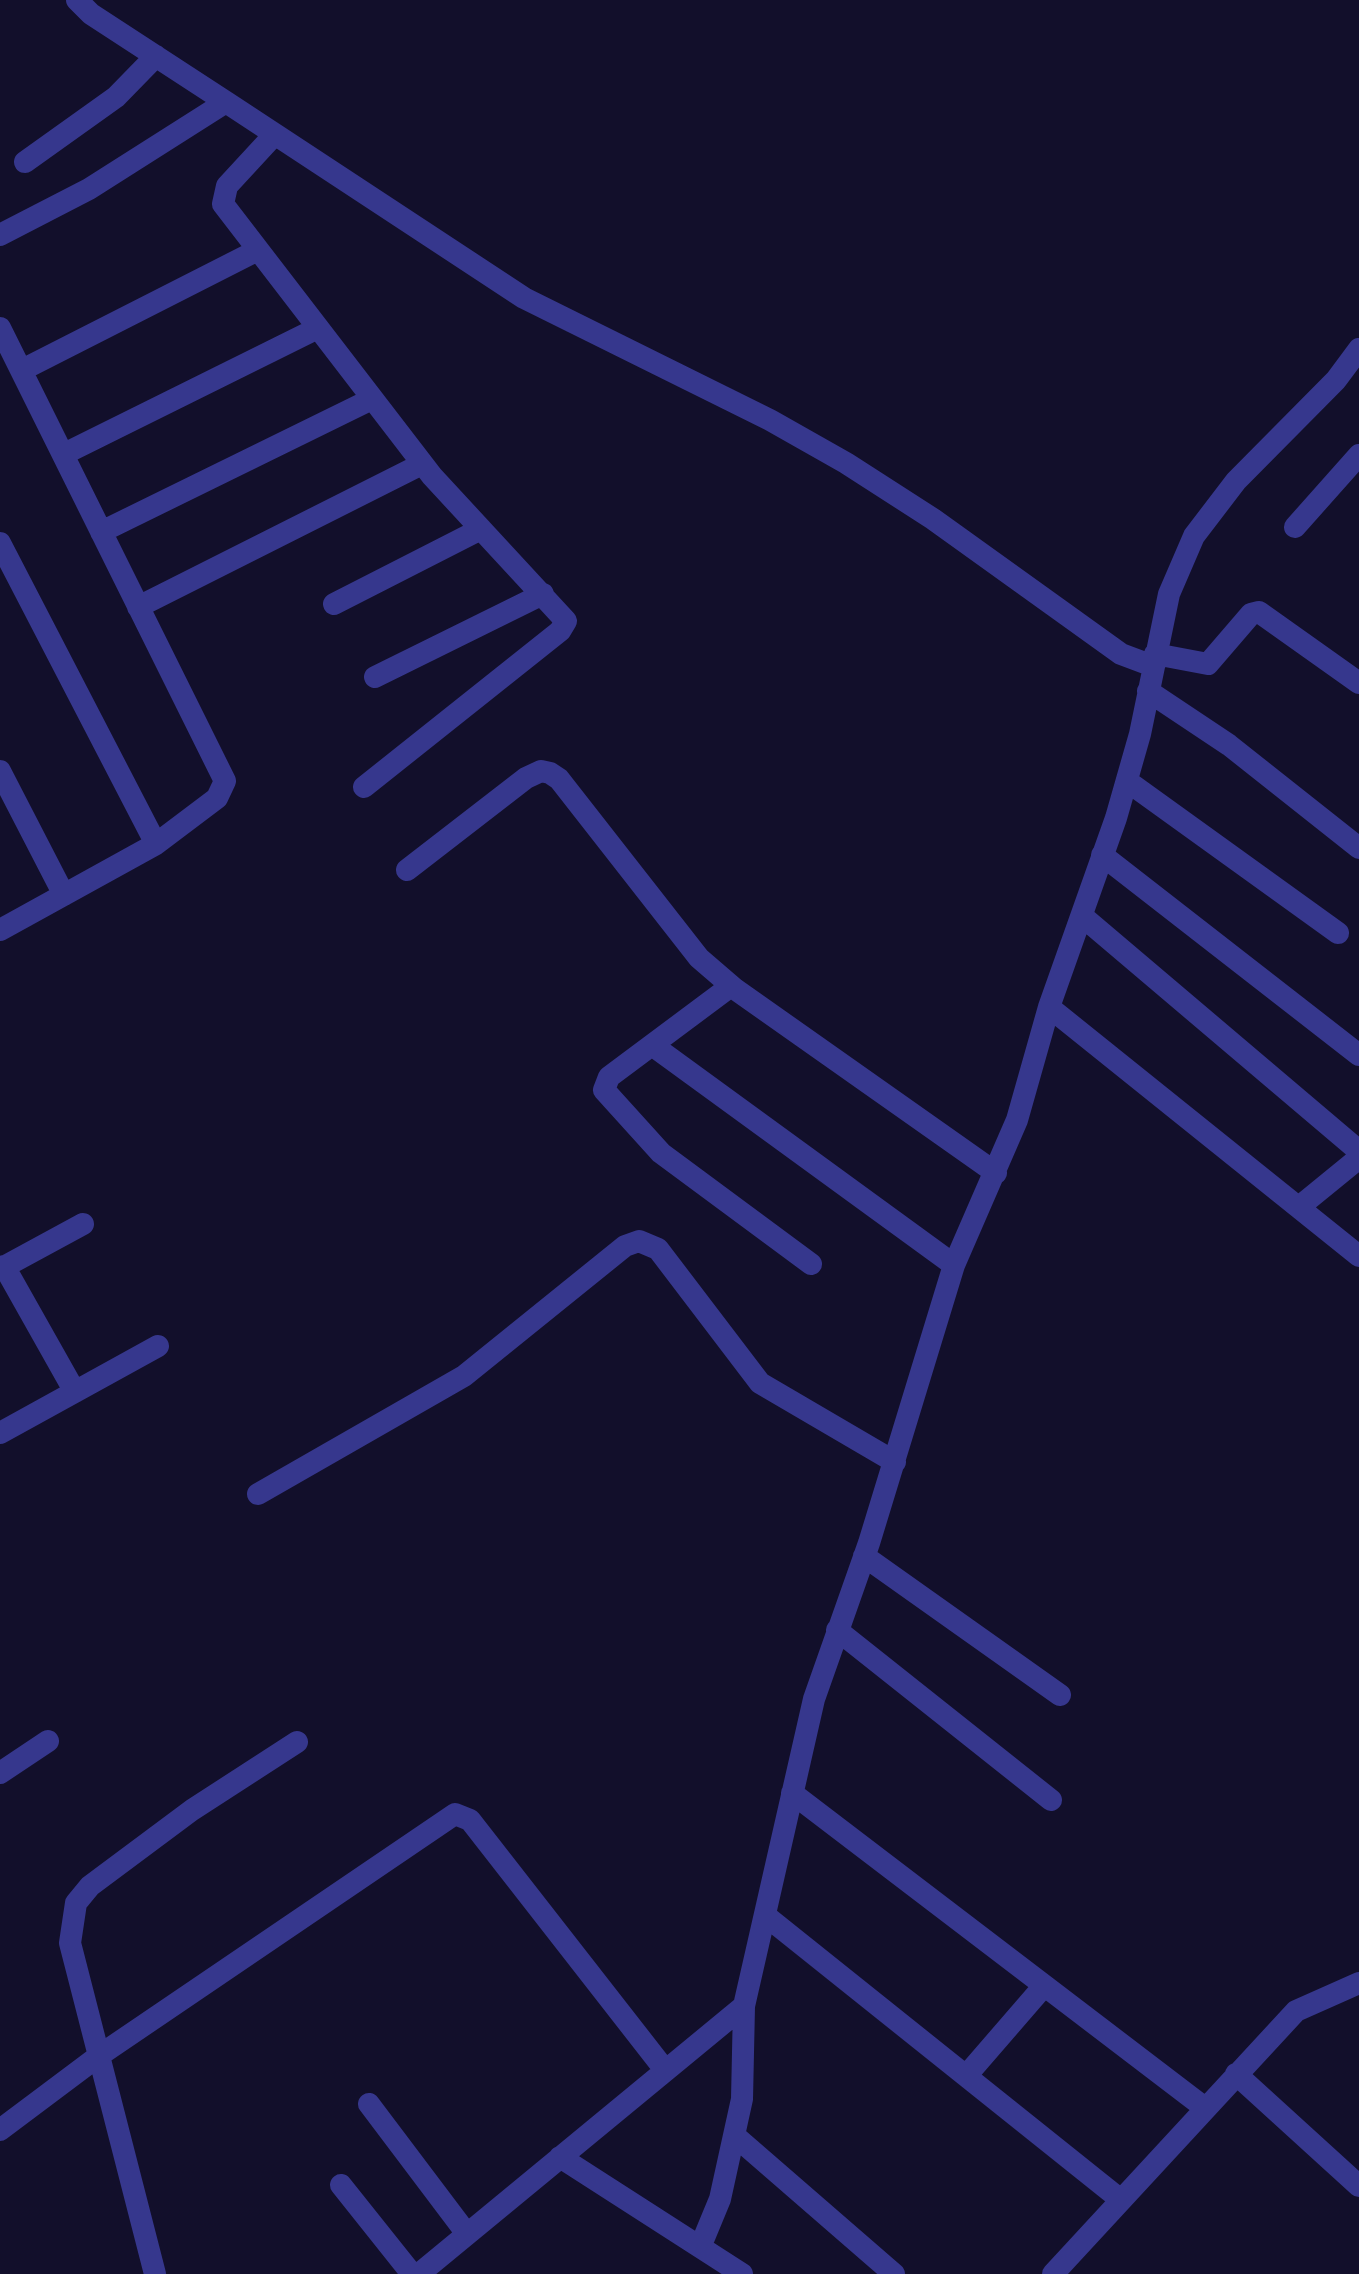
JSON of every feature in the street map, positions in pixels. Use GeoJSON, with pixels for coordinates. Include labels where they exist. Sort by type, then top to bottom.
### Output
{"type":"FeatureCollection","features":[{"type":"Feature","properties":{"kind":"street"},"geometry":{"type":"LineString","coordinates":[[77,0],[524,298],[770,420],[846,463],[1121,654],[1208,664],[1251,614],[1259,612],[1359,683]]}},
{"type":"Feature","properties":{"kind":"street"},"geometry":{"type":"LineString","coordinates":[[25,162],[116,97],[156,56]]}},
{"type":"Feature","properties":{"kind":"street"},"geometry":{"type":"LineString","coordinates":[[0,235],[89,189],[226,102]]}},
{"type":"Feature","properties":{"kind":"street"},"geometry":{"type":"LineString","coordinates":[[274,134],[224,194],[223,204],[422,464],[562,614],[566,627],[364,787]]}},
{"type":"Feature","properties":{"kind":"street"},"geometry":{"type":"LineString","coordinates":[[22,370],[258,250]]}},
{"type":"Feature","properties":{"kind":"street"},"geometry":{"type":"LineString","coordinates":[[0,328],[225,780],[217,798],[156,844],[0,930]]}},
{"type":"Feature","properties":{"kind":"street"},"geometry":{"type":"LineString","coordinates":[[64,454],[318,328]]}},
{"type":"Feature","properties":{"kind":"street"},"geometry":{"type":"LineString","coordinates":[[701,2245],[720,2199],[735,2136],[746,2058],[744,2006],[792,1793],[836,1630],[864,1556],[954,1265],[1017,1120],[1049,1007],[1126,780],[1169,594],[1194,536],[1236,482],[1359,350]]}},
{"type":"Feature","properties":{"kind":"street"},"geometry":{"type":"LineString","coordinates":[[101,532],[372,399]]}},
{"type":"Feature","properties":{"kind":"street"},"geometry":{"type":"LineString","coordinates":[[1294,527],[1359,455]]}},
{"type":"Feature","properties":{"kind":"street"},"geometry":{"type":"LineString","coordinates":[[138,607],[422,464]]}},
{"type":"Feature","properties":{"kind":"street"},"geometry":{"type":"LineString","coordinates":[[334,604],[482,529]]}},
{"type":"Feature","properties":{"kind":"street"},"geometry":{"type":"LineString","coordinates":[[0,543],[156,844]]}},
{"type":"Feature","properties":{"kind":"street"},"geometry":{"type":"LineString","coordinates":[[375,677],[543,594]]}},
{"type":"Feature","properties":{"kind":"street"},"geometry":{"type":"LineString","coordinates":[[1148,690],[1229,745],[1359,848]]}},
{"type":"Feature","properties":{"kind":"street"},"geometry":{"type":"LineString","coordinates":[[407,870],[526,778],[542,771],[550,774],[699,958],[731,986],[996,1172]]}},
{"type":"Feature","properties":{"kind":"street"},"geometry":{"type":"LineString","coordinates":[[0,772],[64,894]]}},
{"type":"Feature","properties":{"kind":"street"},"geometry":{"type":"LineString","coordinates":[[1126,780],[1338,932]]}},
{"type":"Feature","properties":{"kind":"street"},"geometry":{"type":"LineString","coordinates":[[1102,855],[1359,1056]]}},
{"type":"Feature","properties":{"kind":"street"},"geometry":{"type":"LineString","coordinates":[[1082,916],[1359,1150]]}},
{"type":"Feature","properties":{"kind":"street"},"geometry":{"type":"LineString","coordinates":[[731,986],[609,1077],[604,1090],[661,1153],[811,1264]]}},
{"type":"Feature","properties":{"kind":"street"},"geometry":{"type":"LineString","coordinates":[[1049,1007],[1359,1256]]}},
{"type":"Feature","properties":{"kind":"street"},"geometry":{"type":"LineString","coordinates":[[652,1045],[954,1265]]}},
{"type":"Feature","properties":{"kind":"street"},"geometry":{"type":"LineString","coordinates":[[1299,1207],[1359,1158]]}},
{"type":"Feature","properties":{"kind":"street"},"geometry":{"type":"LineString","coordinates":[[75,1392],[2,1267],[83,1224]]}},
{"type":"Feature","properties":{"kind":"street"},"geometry":{"type":"LineString","coordinates":[[258,1494],[464,1376],[625,1246],[639,1240],[658,1249],[760,1383],[894,1462]]}},
{"type":"Feature","properties":{"kind":"street"},"geometry":{"type":"LineString","coordinates":[[0,1433],[158,1346]]}},
{"type":"Feature","properties":{"kind":"street"},"geometry":{"type":"LineString","coordinates":[[864,1556],[1060,1696]]}},
{"type":"Feature","properties":{"kind":"street"},"geometry":{"type":"LineString","coordinates":[[836,1630],[1052,1800]]}},
{"type":"Feature","properties":{"kind":"street"},"geometry":{"type":"LineString","coordinates":[[0,1773],[48,1741]]}},
{"type":"Feature","properties":{"kind":"street"},"geometry":{"type":"LineString","coordinates":[[155,2274],[70,1943],[76,1903],[90,1886],[178,1821],[297,1742]]}},
{"type":"Feature","properties":{"kind":"street"},"geometry":{"type":"LineString","coordinates":[[792,1793],[1205,2108]]}},
{"type":"Feature","properties":{"kind":"street"},"geometry":{"type":"LineString","coordinates":[[0,2130],[100,2055],[455,1814],[470,1820],[665,2070]]}},
{"type":"Feature","properties":{"kind":"street"},"geometry":{"type":"LineString","coordinates":[[766,1916],[1121,2200]]}},
{"type":"Feature","properties":{"kind":"street"},"geometry":{"type":"LineString","coordinates":[[1052,2274],[1296,2011],[1359,1983]]}},
{"type":"Feature","properties":{"kind":"street"},"geometry":{"type":"LineString","coordinates":[[966,2076],[1044,1987]]}},
{"type":"Feature","properties":{"kind":"street"},"geometry":{"type":"LineString","coordinates":[[341,2185],[415,2274],[744,2006]]}},
{"type":"Feature","properties":{"kind":"street"},"geometry":{"type":"LineString","coordinates":[[1236,2074],[1359,2186]]}},
{"type":"Feature","properties":{"kind":"street"},"geometry":{"type":"LineString","coordinates":[[369,2104],[466,2234]]}},
{"type":"Feature","properties":{"kind":"street"},"geometry":{"type":"LineString","coordinates":[[735,2136],[894,2274]]}},
{"type":"Feature","properties":{"kind":"street"},"geometry":{"type":"LineString","coordinates":[[560,2157],[742,2274]]}}]}
